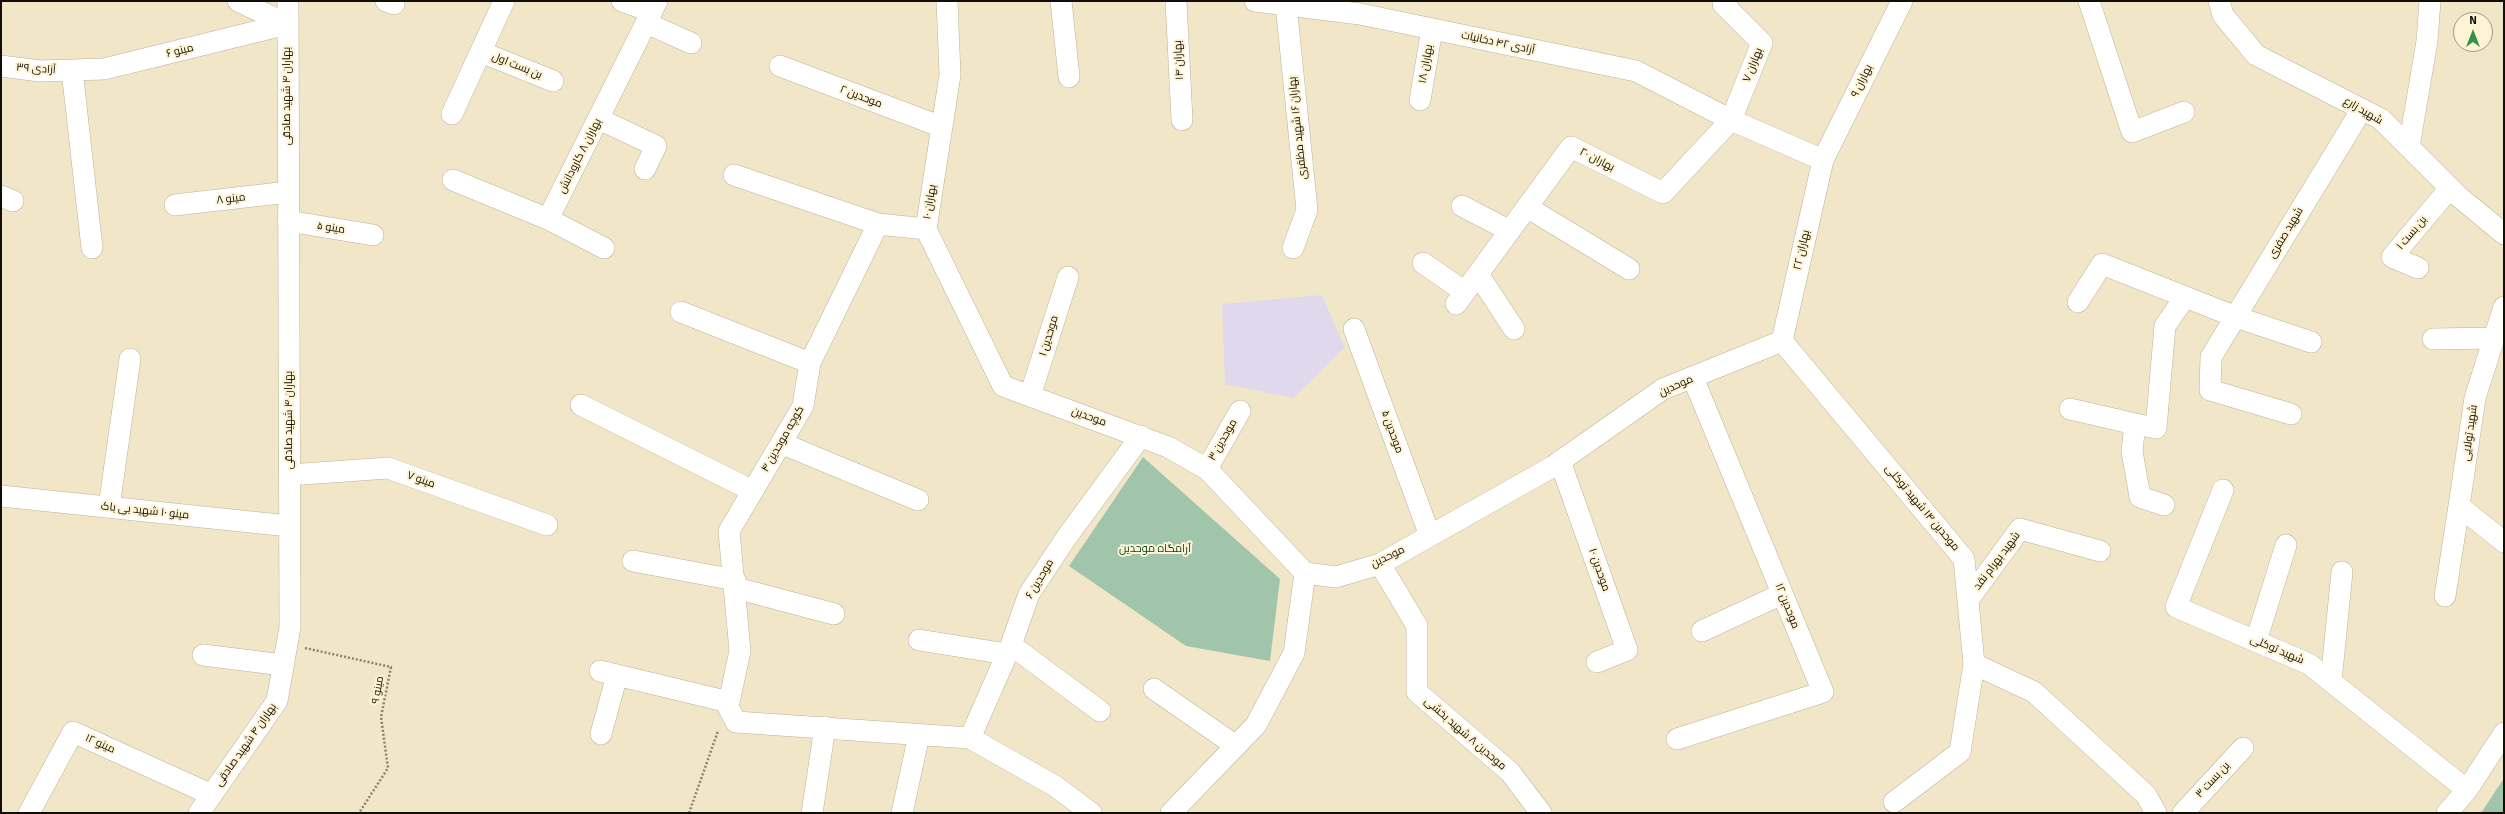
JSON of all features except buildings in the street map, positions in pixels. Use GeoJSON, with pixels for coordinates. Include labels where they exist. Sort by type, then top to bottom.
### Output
{"type":"FeatureCollection","features":[{"type":"Feature","properties":{"kind":"street"},"geometry":{"type":"LineString","coordinates":[[238,1],[287,24]]}},
{"type":"Feature","properties":{"kind":"street","name":"بهاران ۴ شهید صادقی"},"geometry":{"type":"LineString","coordinates":[[199,813],[277,701],[290,627],[288,1]]}},
{"type":"Feature","properties":{"kind":"street"},"geometry":{"type":"LineString","coordinates":[[452,114],[504,1]]}},
{"type":"Feature","properties":{"kind":"street"},"geometry":{"type":"LineString","coordinates":[[622,1],[652,12],[691,43]]}},
{"type":"Feature","properties":{"kind":"street","name":"بهاران ۱۰"},"geometry":{"type":"LineString","coordinates":[[947,1],[950,75],[926,229],[1003,386]]}},
{"type":"Feature","properties":{"kind":"street"},"geometry":{"type":"LineString","coordinates":[[1061,1],[1069,77]]}},
{"type":"Feature","properties":{"kind":"street","name":"بهاران ۱۴"},"geometry":{"type":"LineString","coordinates":[[1176,1],[1182,120]]}},
{"type":"Feature","properties":{"kind":"street","name":"آزادی ۴۲ دخانیات"},"geometry":{"type":"LineString","coordinates":[[1255,1],[1360,14],[1636,71],[1731,120],[1823,160]]}},
{"type":"Feature","properties":{"kind":"street","name":"بهاران ۷"},"geometry":{"type":"LineString","coordinates":[[1727,1],[1723,4],[1762,43],[1731,120]]}},
{"type":"Feature","properties":{"kind":"street","name":"بهاران ۹"},"geometry":{"type":"LineString","coordinates":[[1823,160],[1901,1]]}},
{"type":"Feature","properties":{"kind":"street"},"geometry":{"type":"LineString","coordinates":[[2089,1],[2132,132],[2184,112]]}},
{"type":"Feature","properties":{"kind":"street","name":"شهید زارع"},"geometry":{"type":"LineString","coordinates":[[2218,1],[2223,15],[2256,55],[2381,119],[2450,188],[2504,234]]}},
{"type":"Feature","properties":{"kind":"street"},"geometry":{"type":"LineString","coordinates":[[2409,147],[2427,41],[2430,1]]}},
{"type":"Feature","properties":{"kind":"street","name":"بهاران ۱۶ شهید مظفری"},"geometry":{"type":"LineString","coordinates":[[1286,5],[1307,210],[1293,248]]}},
{"type":"Feature","properties":{"kind":"street","name":"بهاران ۸ کارودانش"},"geometry":{"type":"LineString","coordinates":[[548,219],[652,12]]}},
{"type":"Feature","properties":{"kind":"street","name":"مینو ۶"},"geometry":{"type":"LineString","coordinates":[[72,70],[104,69],[287,24]]}},
{"type":"Feature","properties":{"kind":"street","name":"بهاران ۱۸"},"geometry":{"type":"LineString","coordinates":[[1420,100],[1432,29]]}},
{"type":"Feature","properties":{"kind":"street","name":"بن بست اول"},"geometry":{"type":"LineString","coordinates":[[481,52],[553,81]]}},
{"type":"Feature","properties":{"kind":"street","name":"آزادی ۳۹"},"geometry":{"type":"LineString","coordinates":[[1,66],[40,71],[72,70]]}},
{"type":"Feature","properties":{"kind":"street","name":"موحدین ۲"},"geometry":{"type":"LineString","coordinates":[[780,66],[942,127]]}},
{"type":"Feature","properties":{"kind":"street"},"geometry":{"type":"LineString","coordinates":[[72,70],[92,248]]}},
{"type":"Feature","properties":{"kind":"street","name":"شهید صفری"},"geometry":{"type":"LineString","coordinates":[[2291,414],[2210,390],[2211,357],[2362,109]]}},
{"type":"Feature","properties":{"kind":"street"},"geometry":{"type":"LineString","coordinates":[[598,119],[656,146],[645,169]]}},
{"type":"Feature","properties":{"kind":"street","name":"بهاران ۲۰"},"geometry":{"type":"LineString","coordinates":[[1423,263],[1460,298],[1571,148],[1663,193],[1731,120]]}},
{"type":"Feature","properties":{"kind":"street","name":"بهاران ۲۲"},"geometry":{"type":"LineString","coordinates":[[1782,341],[1823,160]]}},
{"type":"Feature","properties":{"kind":"street"},"geometry":{"type":"LineString","coordinates":[[734,175],[878,224],[926,229]]}},
{"type":"Feature","properties":{"kind":"street"},"geometry":{"type":"LineString","coordinates":[[453,180],[548,219],[604,248]]}},
{"type":"Feature","properties":{"kind":"street","name":"بن بست ۱"},"geometry":{"type":"LineString","coordinates":[[2418,268],[2392,257],[2450,188]]}},
{"type":"Feature","properties":{"kind":"street","name":"مینو ۸"},"geometry":{"type":"LineString","coordinates":[[175,205],[288,192]]}},
{"type":"Feature","properties":{"kind":"street"},"geometry":{"type":"LineString","coordinates":[[1462,206],[1510,231]]}},
{"type":"Feature","properties":{"kind":"street"},"geometry":{"type":"LineString","coordinates":[[1527,207],[1629,269]]}},
{"type":"Feature","properties":{"kind":"street","name":"مینو ۵"},"geometry":{"type":"LineString","coordinates":[[288,221],[373,235]]}},
{"type":"Feature","properties":{"kind":"street","name":"کوچه موحدین ۴"},"geometry":{"type":"LineString","coordinates":[[728,704],[740,651],[729,531],[803,406],[810,363],[878,224]]}},
{"type":"Feature","properties":{"kind":"street"},"geometry":{"type":"LineString","coordinates":[[2078,302],[2102,264],[2236,317],[2311,342]]}},
{"type":"Feature","properties":{"kind":"street"},"geometry":{"type":"LineString","coordinates":[[1478,274],[1514,329]]}},
{"type":"Feature","properties":{"kind":"street","name":"موحدین ۱"},"geometry":{"type":"LineString","coordinates":[[1030,396],[1068,277]]}},
{"type":"Feature","properties":{"kind":"street"},"geometry":{"type":"LineString","coordinates":[[2070,409],[2156,428],[2165,326],[2185,297]]}},
{"type":"Feature","properties":{"kind":"street","name":"شهید تولایی"},"geometry":{"type":"LineString","coordinates":[[2445,596],[2475,398],[2504,306]]}},
{"type":"Feature","properties":{"kind":"street"},"geometry":{"type":"LineString","coordinates":[[681,312],[810,363]]}},
{"type":"Feature","properties":{"kind":"street","name":"موحدین ۵"},"geometry":{"type":"LineString","coordinates":[[1354,329],[1430,536]]}},
{"type":"Feature","properties":{"kind":"street"},"geometry":{"type":"LineString","coordinates":[[2433,339],[2494,338]]}},
{"type":"Feature","properties":{"kind":"street","name":"موحدین"},"geometry":{"type":"LineString","coordinates":[[1003,386],[1168,447],[1206,469],[1305,573],[1336,577],[1380,564],[1430,536],[1560,461],[1663,390],[1782,341]]}},
{"type":"Feature","properties":{"kind":"street","name":"موحدین ۱۴ شهید توکلی"},"geometry":{"type":"LineString","coordinates":[[1782,341],[1964,559],[1974,664],[1960,752],[1894,802]]}},
{"type":"Feature","properties":{"kind":"street"},"geometry":{"type":"LineString","coordinates":[[109,507],[130,359]]}},
{"type":"Feature","properties":{"kind":"street","name":"موحدین ۱۲"},"geometry":{"type":"LineString","coordinates":[[1677,739],[1823,692],[1693,378]]}},
{"type":"Feature","properties":{"kind":"street"},"geometry":{"type":"LineString","coordinates":[[582,405],[753,491]]}},
{"type":"Feature","properties":{"kind":"street","name":"موحدین ۳"},"geometry":{"type":"LineString","coordinates":[[1206,469],[1240,411]]}},
{"type":"Feature","properties":{"kind":"street"},"geometry":{"type":"LineString","coordinates":[[2134,424],[2132,451],[2140,497],[2164,505]]}},
{"type":"Feature","properties":{"kind":"street","name":"موحدین ۶"},"geometry":{"type":"LineString","coordinates":[[970,738],[1009,650],[1029,594],[1066,538],[1141,436]]}},
{"type":"Feature","properties":{"kind":"street"},"geometry":{"type":"LineString","coordinates":[[781,443],[918,500]]}},
{"type":"Feature","properties":{"kind":"street","name":"موحدین ۱۰"},"geometry":{"type":"LineString","coordinates":[[1560,461],[1627,650],[1597,662]]}},
{"type":"Feature","properties":{"kind":"street","name":"مینو ۷"},"geometry":{"type":"LineString","coordinates":[[289,474],[388,468],[547,525]]}},
{"type":"Feature","properties":{"kind":"street","name":"شهید توکلی"},"geometry":{"type":"LineString","coordinates":[[2223,490],[2176,606],[2309,664],[2467,790]]}},
{"type":"Feature","properties":{"kind":"street","name":"مینو ۱۰ شهید بی باک"},"geometry":{"type":"LineString","coordinates":[[1,496],[289,526]]}},
{"type":"Feature","properties":{"kind":"street"},"geometry":{"type":"LineString","coordinates":[[2459,506],[2504,542]]}},
{"type":"Feature","properties":{"kind":"street","name":"شهید بهرام نقد"},"geometry":{"type":"LineString","coordinates":[[1968,600],[2020,528],[2100,551]]}},
{"type":"Feature","properties":{"kind":"street"},"geometry":{"type":"LineString","coordinates":[[2256,641],[2286,545]]}},
{"type":"Feature","properties":{"kind":"street"},"geometry":{"type":"LineString","coordinates":[[633,561],[735,584],[834,614]]}},
{"type":"Feature","properties":{"kind":"street","name":"موحدین ۸ شهید بخشی"},"geometry":{"type":"LineString","coordinates":[[1380,564],[1416,626],[1416,692],[1510,772],[1542,813]]}},
{"type":"Feature","properties":{"kind":"street"},"geometry":{"type":"LineString","coordinates":[[2331,681],[2342,572]]}},
{"type":"Feature","properties":{"kind":"street"},"geometry":{"type":"LineString","coordinates":[[1171,813],[1256,724],[1294,653],[1305,573]]}},
{"type":"Feature","properties":{"kind":"street"},"geometry":{"type":"LineString","coordinates":[[1702,630],[1782,594]]}},
{"type":"Feature","properties":{"kind":"street"},"geometry":{"type":"LineString","coordinates":[[919,640],[1009,650],[1100,711]]}},
{"type":"Feature","properties":{"kind":"street"},"geometry":{"type":"LineString","coordinates":[[203,655],[283,665]]}},
{"type":"Feature","properties":{"kind":"street"},"geometry":{"type":"LineString","coordinates":[[1974,664],[2034,692],[2146,796],[2156,813]]}},
{"type":"Feature","properties":{"kind":"street"},"geometry":{"type":"LineString","coordinates":[[601,734],[609,673],[728,704],[736,722],[970,738],[1055,786],[1091,813]]}},
{"type":"Feature","properties":{"kind":"street"},"geometry":{"type":"LineString","coordinates":[[1154,689],[1236,746]]}},
{"type":"Feature","properties":{"kind":"street"},"geometry":{"type":"LineString","coordinates":[[812,813],[825,727]]}},
{"type":"Feature","properties":{"kind":"street","name":"مینو ۱۲"},"geometry":{"type":"LineString","coordinates":[[30,813],[73,732],[212,794]]}},
{"type":"Feature","properties":{"kind":"street"},"geometry":{"type":"LineString","coordinates":[[2447,813],[2467,790],[2504,733]]}},
{"type":"Feature","properties":{"kind":"street"},"geometry":{"type":"LineString","coordinates":[[902,813],[919,735]]}},
{"type":"Feature","properties":{"kind":"street","name":"بن بست ۳"},"geometry":{"type":"LineString","coordinates":[[2183,813],[2243,748]]}},
{"type":"Feature","properties":{"kind":"path","name":"مینو ۹"},"geometry":{"type":"LineString","coordinates":[[287,644],[391,667],[381,717],[388,768],[359,813]]}},
{"type":"Feature","properties":{"kind":"path"},"geometry":{"type":"LineString","coordinates":[[689,813],[728,704]]}},
{"type":"Feature","properties":{"kind":"shaded area"},"geometry":{"type":"Polygon","coordinates":[[[1322,295],[1345,348],[1293,398],[1225,384],[1222,304],[1322,295]]]}},
{"type":"Feature","properties":{"kind":"green space","name":"آرامگاه موحدین"},"geometry":{"type":"Polygon","coordinates":[[[1143,457],[1280,579],[1270,661],[1186,646],[1069,566],[1143,457]]]}},
{"type":"Feature","properties":{"kind":"green space"},"geometry":{"type":"Polygon","coordinates":[[[2504,778],[2504,813],[2481,813],[2504,778]]]}}]}
